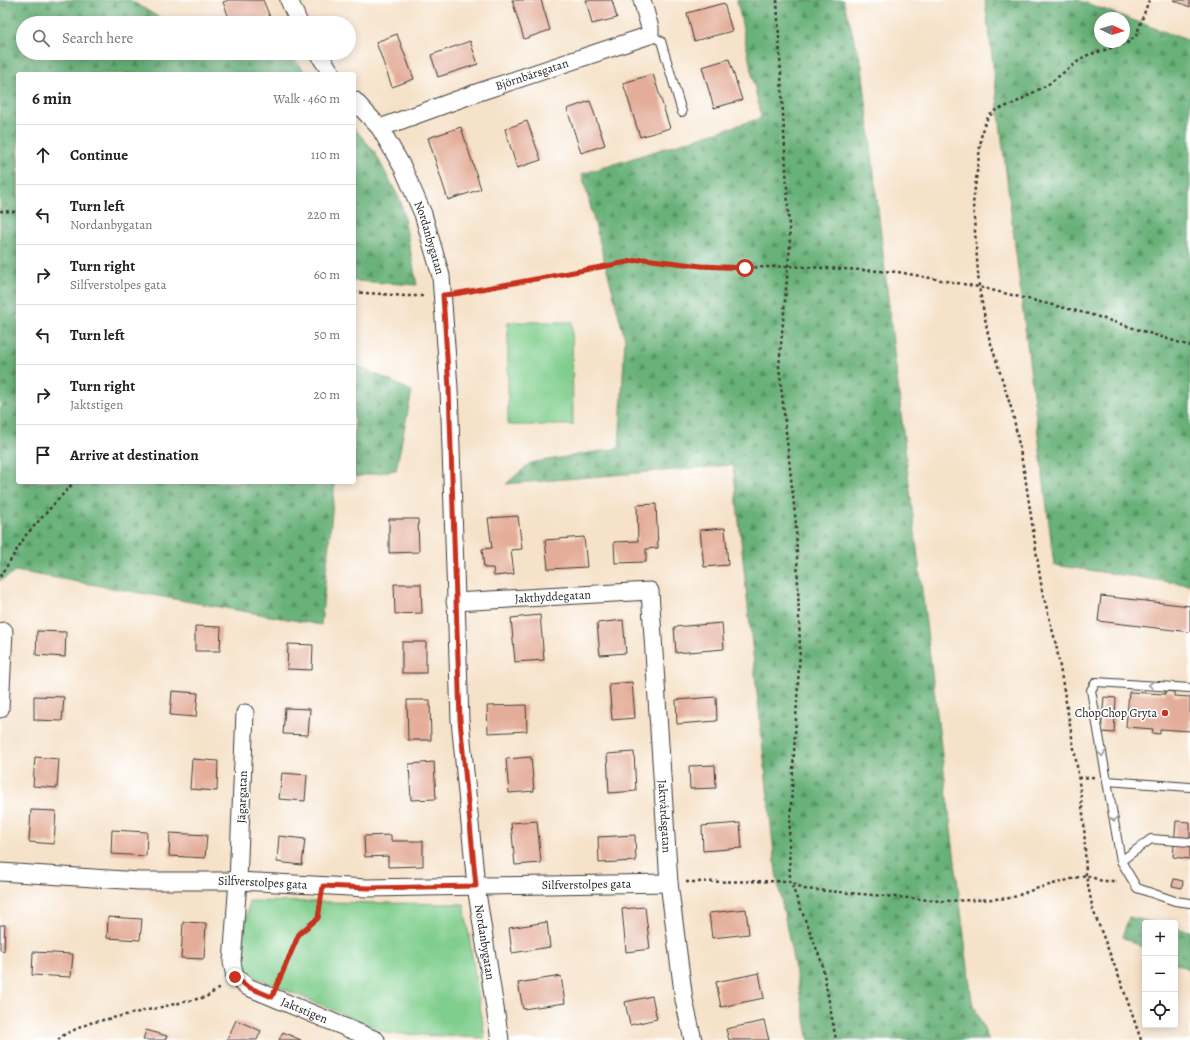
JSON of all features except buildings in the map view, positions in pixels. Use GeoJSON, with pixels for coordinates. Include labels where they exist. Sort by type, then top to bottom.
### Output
{"type":"FeatureCollection","features":[{"type":"Feature","properties":{"kind":"street"},"geometry":{"type":"LineString","coordinates":[[289,0],[296,16]]}},
{"type":"Feature","properties":{"kind":"street"},"geometry":{"type":"LineString","coordinates":[[642,0],[650,28],[650,35]]}},
{"type":"Feature","properties":{"kind":"street","name":"Björnbärsgatan"},"geometry":{"type":"LineString","coordinates":[[380,128],[476,93],[650,35]]}},
{"type":"Feature","properties":{"kind":"street"},"geometry":{"type":"LineString","coordinates":[[323,60],[331,72]]}},
{"type":"Feature","properties":{"kind":"street","name":"Nordanbygatan"},"geometry":{"type":"LineString","coordinates":[[356,102],[380,128],[403,168],[422,214],[442,276],[449,388],[460,720],[476,886],[500,1040]]}},
{"type":"Feature","properties":{"kind":"street","name":"Jakthyddegatan"},"geometry":{"type":"LineString","coordinates":[[455,602],[650,591]]}},
{"type":"Feature","properties":{"kind":"street","name":"Jaktvårdsgatan"},"geometry":{"type":"LineString","coordinates":[[650,591],[669,882],[684,1000],[693,1040]]}},
{"type":"Feature","properties":{"kind":"street"},"geometry":{"type":"LineString","coordinates":[[0,708],[4,631]]}},
{"type":"Feature","properties":{"kind":"street","name":"Jägargatan"},"geometry":{"type":"LineString","coordinates":[[238,881],[245,714]]}},
{"type":"Feature","properties":{"kind":"street","name":"Silfverstolpes gata"},"geometry":{"type":"LineString","coordinates":[[0,872],[140,880],[238,881],[368,888],[669,882]]}},
{"type":"Feature","properties":{"kind":"street"},"geometry":{"type":"LineString","coordinates":[[235,977],[232,962],[238,881]]}},
{"type":"Feature","properties":{"kind":"street","name":"Jaktstigen"},"geometry":{"type":"LineString","coordinates":[[235,977],[248,987],[376,1040]]}},
{"type":"Feature","properties":{"kind":"lane"},"geometry":{"type":"LineString","coordinates":[[650,35],[661,41],[682,112]]}},
{"type":"Feature","properties":{"kind":"lane"},"geometry":{"type":"LineString","coordinates":[[1190,688],[1096,682],[1091,690],[1121,862],[1137,888],[1174,901],[1190,903]]}},
{"type":"Feature","properties":{"kind":"lane"},"geometry":{"type":"LineString","coordinates":[[1107,781],[1190,787]]}},
{"type":"Feature","properties":{"kind":"lane"},"geometry":{"type":"LineString","coordinates":[[1121,862],[1151,839],[1190,842]]}},
{"type":"Feature","properties":{"kind":"path"},"geometry":{"type":"LineString","coordinates":[[777,0],[789,237],[789,266],[778,366],[796,524],[800,648],[790,839],[790,881],[822,963],[836,1040]]}},
{"type":"Feature","properties":{"kind":"path"},"geometry":{"type":"LineString","coordinates":[[1141,1040],[1122,985],[1093,910],[1086,875],[1084,822],[1077,766],[1056,644],[1042,590],[1025,476],[1013,414],[988,334],[979,287],[973,204],[982,131],[988,117],[996,110],[1015,103],[1050,84],[1084,56],[1127,42],[1136,36],[1149,0]]}},
{"type":"Feature","properties":{"kind":"path"},"geometry":{"type":"LineString","coordinates":[[0,211],[16,212]]}},
{"type":"Feature","properties":{"kind":"path"},"geometry":{"type":"LineString","coordinates":[[356,292],[406,296],[454,294],[644,259],[701,266],[745,268],[789,266],[898,272],[979,287],[1089,314],[1190,346]]}},
{"type":"Feature","properties":{"kind":"path"},"geometry":{"type":"LineString","coordinates":[[0,577],[26,535],[72,484]]}},
{"type":"Feature","properties":{"kind":"path"},"geometry":{"type":"LineString","coordinates":[[669,882],[790,881],[804,889],[817,889],[900,898],[956,901],[1011,898],[1035,889],[1086,875],[1102,880],[1126,881],[1131,878]]}},
{"type":"Feature","properties":{"kind":"path"},"geometry":{"type":"LineString","coordinates":[[272,997],[299,934],[318,918],[323,886]]}},
{"type":"Feature","properties":{"kind":"path"},"geometry":{"type":"LineString","coordinates":[[58,1040],[65,1034],[90,1023],[206,997],[235,977]]}},
{"type":"Feature","properties":{"kind":"green space"},"geometry":{"type":"Polygon","coordinates":[[[0,0],[130,0],[156,16],[16,16],[16,60],[295,60],[305,72],[16,72],[16,484],[335,484],[321,625],[16,571],[0,581],[0,0]]]}},
{"type":"Feature","properties":{"kind":"green space"},"geometry":{"type":"Polygon","coordinates":[[[737,0],[843,0],[862,66],[908,475],[972,1001],[989,1040],[809,1040],[776,873],[733,465],[506,484],[530,463],[619,448],[625,339],[582,174],[761,118],[737,0]]]}},
{"type":"Feature","properties":{"kind":"green space"},"geometry":{"type":"Polygon","coordinates":[[[985,0],[1078,0],[1111,12],[1094,12],[1094,48],[1130,48],[1130,19],[1190,41],[1190,585],[1054,565],[985,0]]]}},
{"type":"Feature","properties":{"kind":"green space"},"geometry":{"type":"Polygon","coordinates":[[[356,130],[374,151],[401,202],[417,285],[356,281],[356,130]]]}},
{"type":"Feature","properties":{"kind":"green space"},"geometry":{"type":"Polygon","coordinates":[[[508,322],[572,322],[573,425],[508,425],[508,322]]]}},
{"type":"Feature","properties":{"kind":"green space"},"geometry":{"type":"Polygon","coordinates":[[[356,365],[412,391],[396,470],[356,477],[356,365]]]}},
{"type":"Feature","properties":{"kind":"green space"},"geometry":{"type":"Polygon","coordinates":[[[249,901],[464,904],[485,1038],[387,1033],[239,970],[249,901]]]}},
{"type":"Feature","properties":{"kind":"green space"},"geometry":{"type":"Polygon","coordinates":[[[1129,917],[1142,920],[1142,947],[1122,937],[1129,917]]]}},
{"type":"Feature","properties":{"kind":"green space"},"geometry":{"type":"Polygon","coordinates":[[[1178,929],[1190,931],[1190,970],[1178,964],[1178,929]]]}},
{"type":"Feature","properties":{"kind":"place","name":"ChopChop Gryta"},"geometry":{"type":"Point","coordinates":[1165,713]}},
{"type":"Feature","properties":{"kind":"route"},"geometry":{"type":"LineString","coordinates":[[235,977],[248,987],[272,997],[299,934],[318,918],[323,886],[368,888],[476,886],[460,720],[449,388],[443,295],[644,259],[701,266],[745,268]]}}]}
